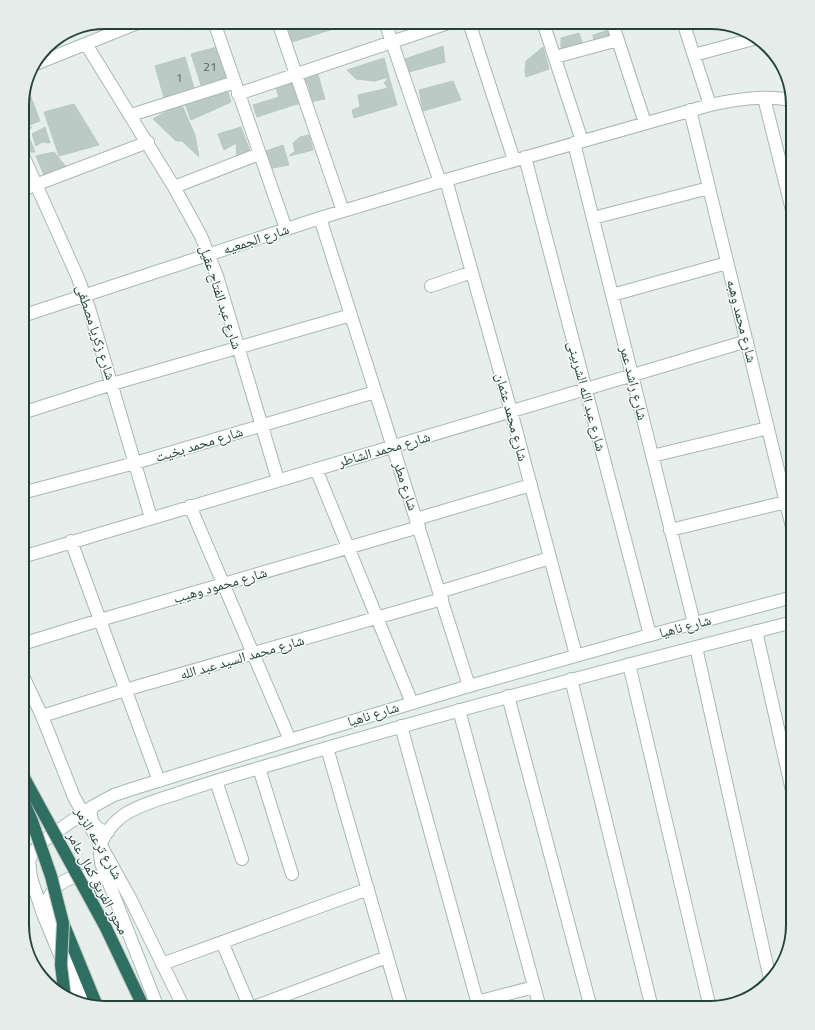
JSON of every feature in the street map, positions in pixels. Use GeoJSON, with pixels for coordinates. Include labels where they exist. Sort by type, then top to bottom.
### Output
{"type":"FeatureCollection","features":[{"type":"Feature","properties":{"kind":"highway","name":"محور الفريق كمال عامر"},"geometry":{"type":"LineString","coordinates":[[29,787],[106,928],[141,1001]]}},
{"type":"Feature","properties":{"kind":"highway"},"geometry":{"type":"LineString","coordinates":[[29,814],[51,876],[63,923],[95,1000]]}},
{"type":"Feature","properties":{"kind":"highway"},"geometry":{"type":"LineString","coordinates":[[63,923],[61,965],[65,989]]}},
{"type":"Feature","properties":{"kind":"street"},"geometry":{"type":"LineString","coordinates":[[46,58],[86,44],[123,29]]}},
{"type":"Feature","properties":{"kind":"street"},"geometry":{"type":"LineString","coordinates":[[216,29],[286,229]]}},
{"type":"Feature","properties":{"kind":"street"},"geometry":{"type":"LineString","coordinates":[[280,29],[343,212]]}},
{"type":"Feature","properties":{"kind":"street","name":"شارع محمد عثمان"},"geometry":{"type":"LineString","coordinates":[[387,29],[443,181],[472,272],[511,411],[576,656]]}},
{"type":"Feature","properties":{"kind":"street"},"geometry":{"type":"LineString","coordinates":[[238,94],[430,29]]}},
{"type":"Feature","properties":{"kind":"street","name":"شارع عبد الله الشربينى"},"geometry":{"type":"LineString","coordinates":[[472,29],[519,158],[586,389],[650,635]]}},
{"type":"Feature","properties":{"kind":"street","name":"شارع راشد عمر"},"geometry":{"type":"LineString","coordinates":[[545,29],[555,57],[578,142],[592,218],[694,623]]}},
{"type":"Feature","properties":{"kind":"street"},"geometry":{"type":"LineString","coordinates":[[614,29],[645,123]]}},
{"type":"Feature","properties":{"kind":"street"},"geometry":{"type":"LineString","coordinates":[[685,29],[710,105]]}},
{"type":"Feature","properties":{"kind":"street"},"geometry":{"type":"LineString","coordinates":[[555,57],[618,40]]}},
{"type":"Feature","properties":{"kind":"street"},"geometry":{"type":"LineString","coordinates":[[694,54],[749,40]]}},
{"type":"Feature","properties":{"kind":"street","name":"شارع عبد الفتاح عقيل"},"geometry":{"type":"LineString","coordinates":[[86,44],[148,142],[174,187],[209,254],[278,480]]}},
{"type":"Feature","properties":{"kind":"street"},"geometry":{"type":"LineString","coordinates":[[131,115],[235,82]]}},
{"type":"Feature","properties":{"kind":"street"},"geometry":{"type":"LineString","coordinates":[[764,98],[786,186]]}},
{"type":"Feature","properties":{"kind":"street","name":"شارع الجمعيه"},"geometry":{"type":"LineString","coordinates":[[29,314],[320,218],[519,158],[690,110],[737,99],[764,98],[785,100]]}},
{"type":"Feature","properties":{"kind":"street","name":"شارع محمد وهبه"},"geometry":{"type":"LineString","coordinates":[[690,110],[786,502]]}},
{"type":"Feature","properties":{"kind":"street"},"geometry":{"type":"LineString","coordinates":[[29,188],[148,142]]}},
{"type":"Feature","properties":{"kind":"street"},"geometry":{"type":"LineString","coordinates":[[174,187],[259,154]]}},
{"type":"Feature","properties":{"kind":"street","name":"شارع زكريا مصطفى"},"geometry":{"type":"LineString","coordinates":[[29,169],[78,278],[94,320],[151,518]]}},
{"type":"Feature","properties":{"kind":"street"},"geometry":{"type":"LineString","coordinates":[[592,218],[709,188]]}},
{"type":"Feature","properties":{"kind":"street","name":"شارع مطر"},"geometry":{"type":"LineString","coordinates":[[320,218],[469,686]]}},
{"type":"Feature","properties":{"kind":"street"},"geometry":{"type":"LineString","coordinates":[[612,295],[727,263]]}},
{"type":"Feature","properties":{"kind":"street"},"geometry":{"type":"LineString","coordinates":[[431,286],[472,272]]}},
{"type":"Feature","properties":{"kind":"street"},"geometry":{"type":"LineString","coordinates":[[29,411],[112,384],[351,315]]}},
{"type":"Feature","properties":{"kind":"street","name":"شارع محمد الشاطر"},"geometry":{"type":"LineString","coordinates":[[29,555],[747,341]]}},
{"type":"Feature","properties":{"kind":"street","name":"شارع محمد بخيت"},"geometry":{"type":"LineString","coordinates":[[29,491],[135,463],[375,392]]}},
{"type":"Feature","properties":{"kind":"street"},"geometry":{"type":"LineString","coordinates":[[652,456],[768,428]]}},
{"type":"Feature","properties":{"kind":"street"},"geometry":{"type":"LineString","coordinates":[[316,469],[412,703]]}},
{"type":"Feature","properties":{"kind":"street","name":"شارع محمود وهيب"},"geometry":{"type":"LineString","coordinates":[[29,642],[348,548],[531,485]]}},
{"type":"Feature","properties":{"kind":"street"},"geometry":{"type":"LineString","coordinates":[[670,530],[786,502]]}},
{"type":"Feature","properties":{"kind":"street"},"geometry":{"type":"LineString","coordinates":[[190,506],[222,584],[290,740]]}},
{"type":"Feature","properties":{"kind":"street"},"geometry":{"type":"LineString","coordinates":[[71,542],[159,780]]}},
{"type":"Feature","properties":{"kind":"street","name":"شارع محمد السيد عبد الله"},"geometry":{"type":"LineString","coordinates":[[42,716],[126,690],[377,618],[550,558]]}},
{"type":"Feature","properties":{"kind":"street","name":"شارع ناهيا"},"geometry":{"type":"LineString","coordinates":[[44,908],[31,878],[29,860],[34,851],[43,841],[87,811],[114,795],[469,686],[786,599]]}},
{"type":"Feature","properties":{"kind":"street","name":"شارع ناهيا"},"geometry":{"type":"LineString","coordinates":[[101,845],[108,832],[121,818],[137,807],[216,781],[508,696],[786,624]]}},
{"type":"Feature","properties":{"kind":"street"},"geometry":{"type":"LineString","coordinates":[[756,631],[786,764]]}},
{"type":"Feature","properties":{"kind":"street"},"geometry":{"type":"LineString","coordinates":[[696,647],[769,973]]}},
{"type":"Feature","properties":{"kind":"street"},"geometry":{"type":"LineString","coordinates":[[629,664],[708,1001]]}},
{"type":"Feature","properties":{"kind":"street"},"geometry":{"type":"LineString","coordinates":[[571,679],[650,1001]]}},
{"type":"Feature","properties":{"kind":"street","name":"شارع ترعه الزمر"},"geometry":{"type":"LineString","coordinates":[[29,689],[42,716],[74,797],[87,811],[101,845],[130,898],[180,1001]]}},
{"type":"Feature","properties":{"kind":"street"},"geometry":{"type":"LineString","coordinates":[[508,696],[589,1001]]}},
{"type":"Feature","properties":{"kind":"street"},"geometry":{"type":"LineString","coordinates":[[459,710],[538,1001]]}},
{"type":"Feature","properties":{"kind":"street"},"geometry":{"type":"LineString","coordinates":[[402,726],[477,1001]]}},
{"type":"Feature","properties":{"kind":"street"},"geometry":{"type":"LineString","coordinates":[[327,748],[400,1001]]}},
{"type":"Feature","properties":{"kind":"street"},"geometry":{"type":"LineString","coordinates":[[259,768],[292,874]]}},
{"type":"Feature","properties":{"kind":"street"},"geometry":{"type":"LineString","coordinates":[[216,781],[242,859]]}},
{"type":"Feature","properties":{"kind":"street"},"geometry":{"type":"LineString","coordinates":[[87,811],[95,826],[108,832]]}},
{"type":"Feature","properties":{"kind":"street"},"geometry":{"type":"LineString","coordinates":[[101,845],[101,863],[155,1001]]}},
{"type":"Feature","properties":{"kind":"street"},"geometry":{"type":"LineString","coordinates":[[77,995],[44,908],[55,888],[66,880],[80,875],[94,875],[107,879]]}},
{"type":"Feature","properties":{"kind":"street"},"geometry":{"type":"LineString","coordinates":[[162,964],[368,889]]}},
{"type":"Feature","properties":{"kind":"street"},"geometry":{"type":"LineString","coordinates":[[222,942],[248,1001]]}},
{"type":"Feature","properties":{"kind":"street"},"geometry":{"type":"LineString","coordinates":[[270,1001],[387,957]]}},
{"type":"Feature","properties":{"kind":"street"},"geometry":{"type":"LineString","coordinates":[[490,1001],[534,987]]}},
{"type":"Feature","properties":{"kind":"lane"},"geometry":{"type":"LineString","coordinates":[[44,908],[85,998]]}},
{"type":"Feature","properties":{"kind":"building"},"geometry":{"type":"Polygon","coordinates":[[[288,29],[330,30],[292,42],[288,29]]]}},
{"type":"Feature","properties":{"kind":"building"},"geometry":{"type":"Polygon","coordinates":[[[609,30],[610,40],[594,43],[593,35],[609,30]]]}},
{"type":"Feature","properties":{"kind":"building"},"geometry":{"type":"Polygon","coordinates":[[[579,33],[583,44],[561,51],[561,38],[579,33]]]}},
{"type":"Feature","properties":{"kind":"building"},"geometry":{"type":"Polygon","coordinates":[[[443,46],[445,62],[409,72],[405,59],[443,46]]]}},
{"type":"Feature","properties":{"kind":"building"},"geometry":{"type":"Polygon","coordinates":[[[217,47],[227,81],[202,88],[191,54],[217,47]]]}},
{"type":"Feature","properties":{"kind":"building"},"geometry":{"type":"Polygon","coordinates":[[[543,47],[549,69],[526,77],[526,61],[543,47]]]}},
{"type":"Feature","properties":{"kind":"building"},"geometry":{"type":"Polygon","coordinates":[[[185,57],[194,88],[164,98],[155,66],[185,57]]]}},
{"type":"Feature","properties":{"kind":"building"},"geometry":{"type":"Polygon","coordinates":[[[384,58],[389,77],[374,81],[356,79],[347,70],[384,58]]]}},
{"type":"Feature","properties":{"kind":"building"},"geometry":{"type":"Polygon","coordinates":[[[317,71],[325,99],[309,102],[306,98],[311,95],[308,84],[300,77],[317,71]]]}},
{"type":"Feature","properties":{"kind":"building"},"geometry":{"type":"Polygon","coordinates":[[[389,77],[397,105],[354,118],[352,110],[360,107],[358,95],[388,88],[384,83],[389,77]]]}},
{"type":"Feature","properties":{"kind":"building"},"geometry":{"type":"Polygon","coordinates":[[[294,79],[302,104],[297,104],[257,117],[253,105],[279,97],[275,85],[294,79]]]}},
{"type":"Feature","properties":{"kind":"building"},"geometry":{"type":"Polygon","coordinates":[[[453,81],[461,100],[423,111],[419,90],[453,81]]]}},
{"type":"Feature","properties":{"kind":"building"},"geometry":{"type":"Polygon","coordinates":[[[227,89],[231,102],[191,120],[185,104],[227,89]]]}},
{"type":"Feature","properties":{"kind":"building"},"geometry":{"type":"Polygon","coordinates":[[[30,94],[40,121],[29,125],[30,94]]]}},
{"type":"Feature","properties":{"kind":"building"},"geometry":{"type":"Polygon","coordinates":[[[181,103],[195,135],[199,157],[182,141],[176,141],[153,119],[181,103]]]}},
{"type":"Feature","properties":{"kind":"building"},"geometry":{"type":"Polygon","coordinates":[[[74,104],[99,145],[59,156],[44,112],[74,104]]]}},
{"type":"Feature","properties":{"kind":"building"},"geometry":{"type":"Polygon","coordinates":[[[45,127],[50,143],[42,142],[36,146],[32,134],[45,127]]]}},
{"type":"Feature","properties":{"kind":"building"},"geometry":{"type":"Polygon","coordinates":[[[241,127],[251,154],[237,159],[236,143],[224,150],[218,134],[241,127]]]}},
{"type":"Feature","properties":{"kind":"building"},"geometry":{"type":"Polygon","coordinates":[[[309,135],[313,150],[289,156],[295,151],[293,143],[300,137],[309,135]]]}},
{"type":"Feature","properties":{"kind":"building"},"geometry":{"type":"Polygon","coordinates":[[[29,137],[35,152],[29,152],[29,137]]]}},
{"type":"Feature","properties":{"kind":"building"},"geometry":{"type":"Polygon","coordinates":[[[283,145],[289,165],[268,169],[263,152],[283,145]]]}},
{"type":"Feature","properties":{"kind":"building"},"geometry":{"type":"Polygon","coordinates":[[[54,152],[67,168],[44,175],[36,156],[54,152]]]}}]}
